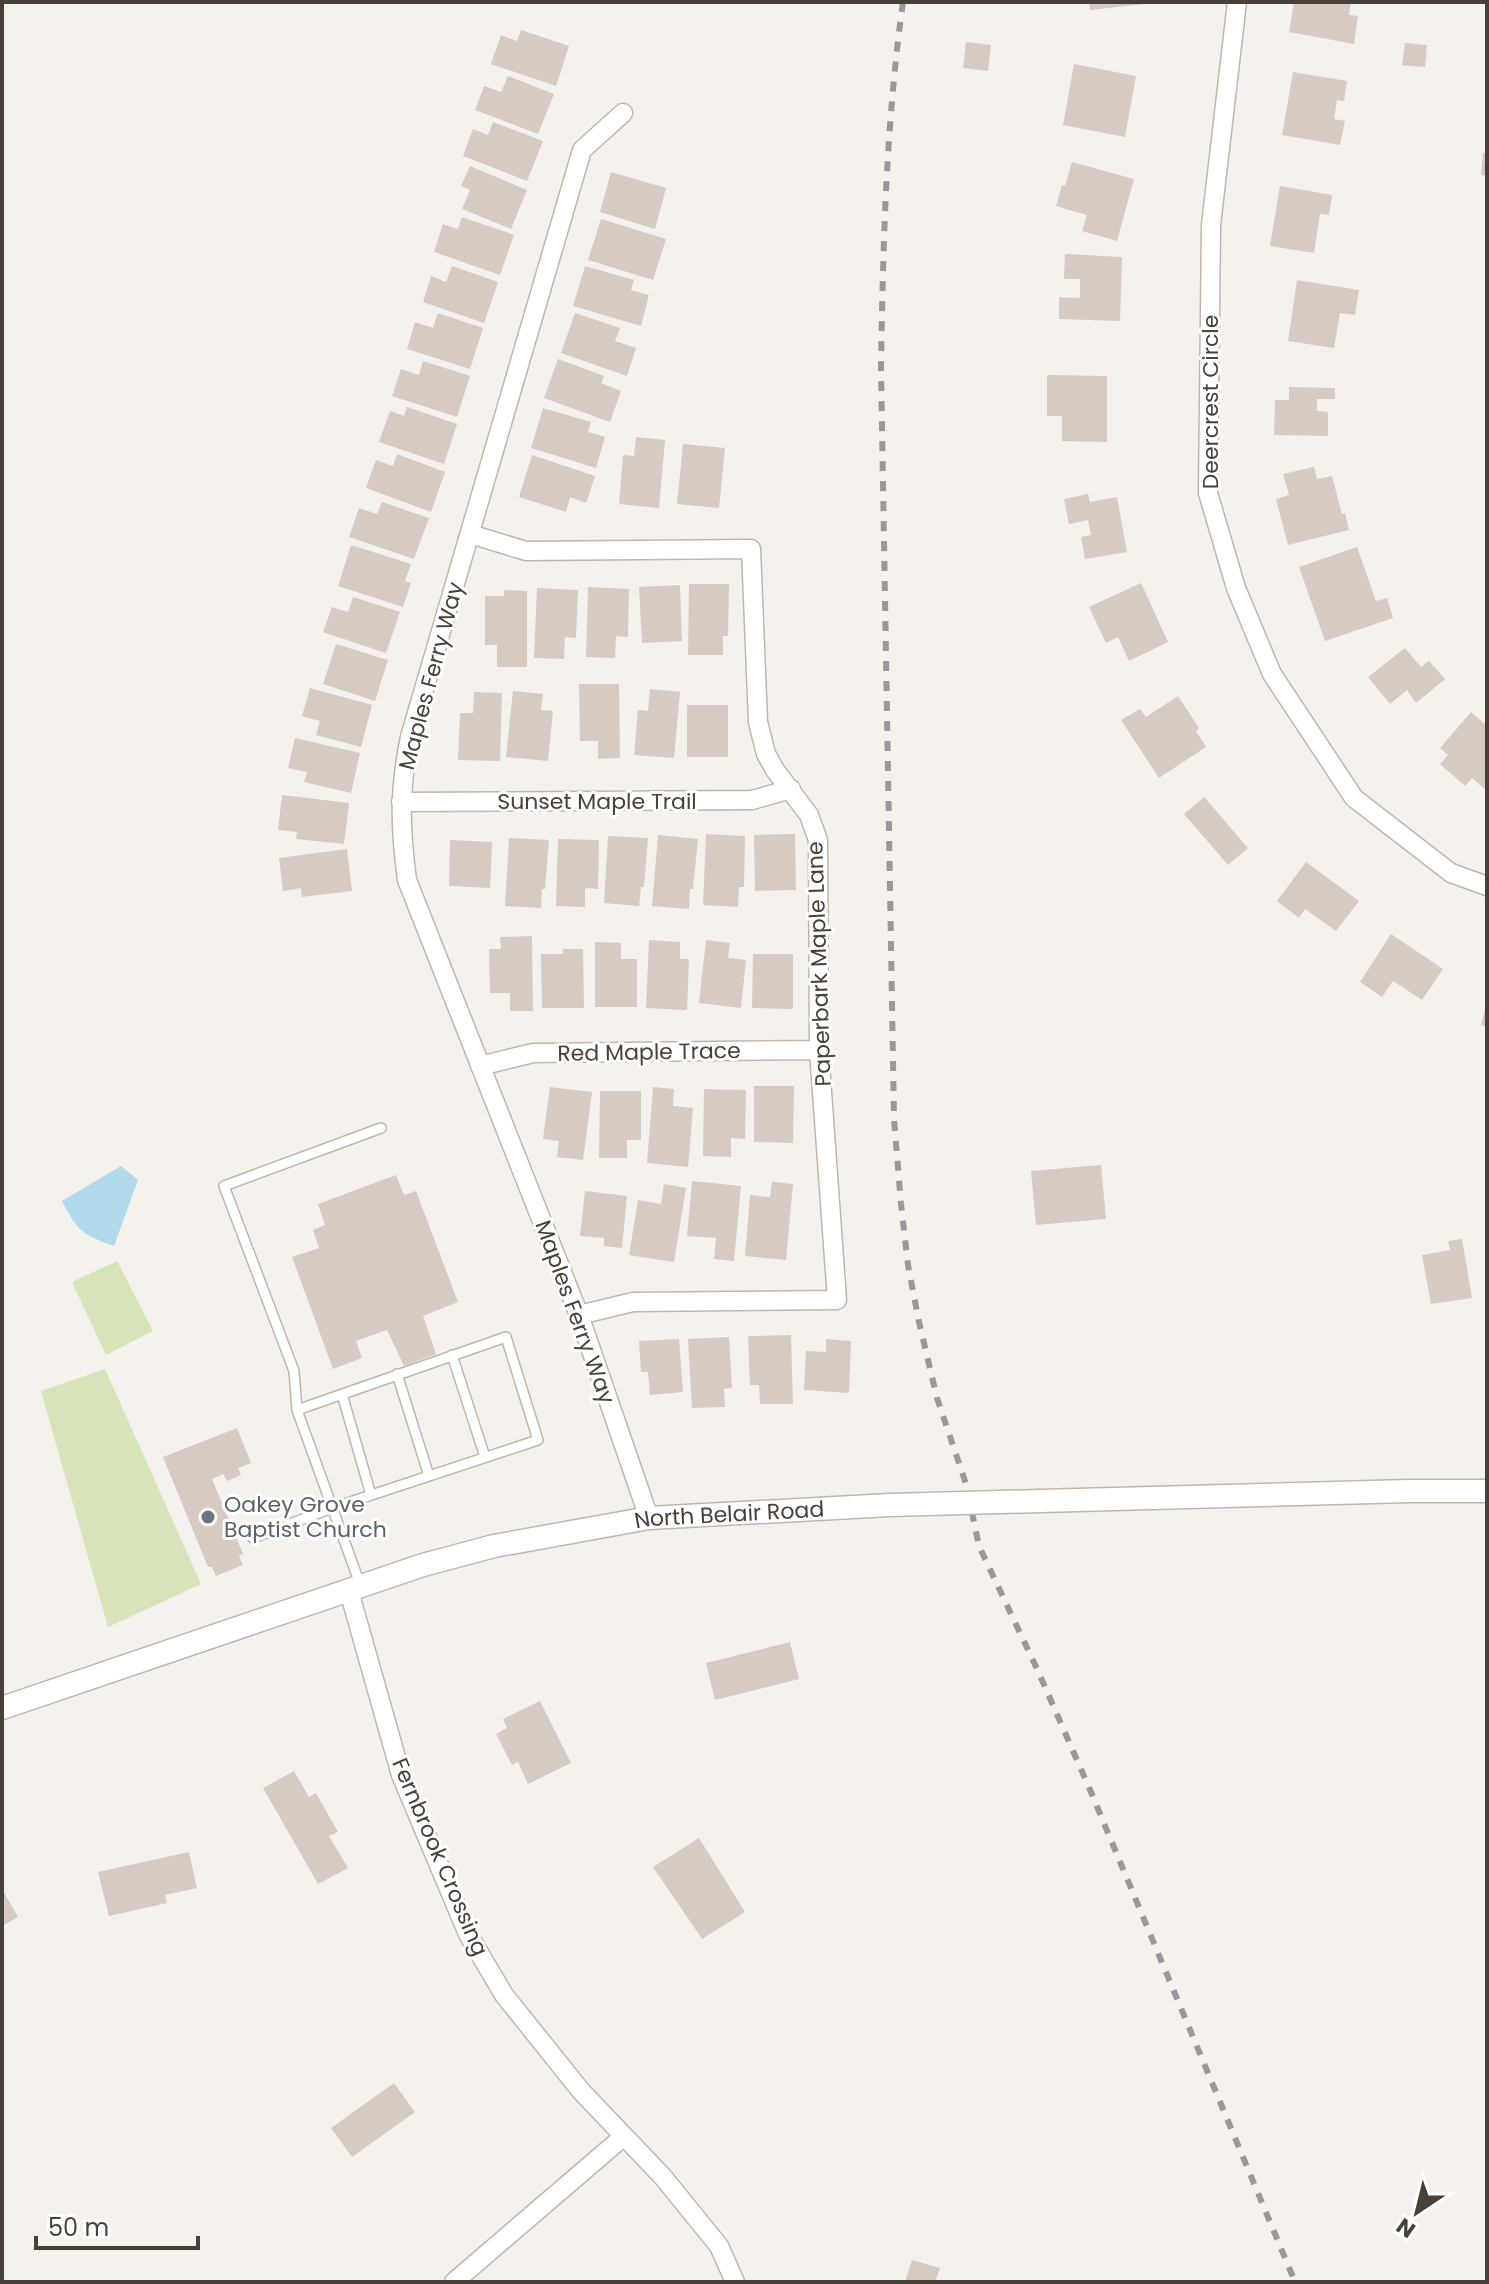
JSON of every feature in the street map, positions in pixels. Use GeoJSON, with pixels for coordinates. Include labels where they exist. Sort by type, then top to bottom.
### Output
{"type":"FeatureCollection","features":[{"type":"Feature","properties":{"kind":"street","name":"Deercrest Circle"},"geometry":{"type":"LineString","coordinates":[[1237,2],[1211,225],[1208,493],[1236,588],[1272,674],[1354,798],[1451,873],[1487,886]]}},
{"type":"Feature","properties":{"kind":"street","name":"Maples Ferry Way"},"geometry":{"type":"LineString","coordinates":[[623,113],[582,150],[410,737],[401,802],[407,880],[579,1315],[649,1518]]}},
{"type":"Feature","properties":{"kind":"street","name":"Paperbark Maple Lane"},"geometry":{"type":"LineString","coordinates":[[470,534],[526,551],[751,549],[758,722],[766,754],[809,815],[818,840],[819,1050],[837,1300],[633,1302],[579,1315]]}},
{"type":"Feature","properties":{"kind":"street","name":"Sunset Maple Trail"},"geometry":{"type":"LineString","coordinates":[[401,802],[752,800],[791,789]]}},
{"type":"Feature","properties":{"kind":"street","name":"Red Maple Trace"},"geometry":{"type":"LineString","coordinates":[[480,1066],[533,1053],[819,1050]]}},
{"type":"Feature","properties":{"kind":"street","name":"North Belair Road"},"geometry":{"type":"LineString","coordinates":[[2,1708],[423,1565],[494,1546],[649,1518],[890,1505],[1487,1491]]}},
{"type":"Feature","properties":{"kind":"street","name":"Fernbrook Crossing"},"geometry":{"type":"LineString","coordinates":[[355,1589],[401,1775],[468,1934],[504,1995],[581,2091],[663,2177],[719,2246],[735,2282]]}},
{"type":"Feature","properties":{"kind":"street"},"geometry":{"type":"LineString","coordinates":[[454,2282],[623,2137]]}},
{"type":"Feature","properties":{"kind":"lane"},"geometry":{"type":"LineString","coordinates":[[355,1589],[332,1508],[297,1410],[294,1371],[224,1186],[381,1128]]}},
{"type":"Feature","properties":{"kind":"lane"},"geometry":{"type":"LineString","coordinates":[[253,1538],[332,1508],[538,1440],[506,1337],[297,1410]]}},
{"type":"Feature","properties":{"kind":"lane"},"geometry":{"type":"LineString","coordinates":[[452,1355],[485,1457]]}},
{"type":"Feature","properties":{"kind":"lane"},"geometry":{"type":"LineString","coordinates":[[397,1374],[429,1476]]}},
{"type":"Feature","properties":{"kind":"lane"},"geometry":{"type":"LineString","coordinates":[[342,1394],[371,1495]]}},
{"type":"Feature","properties":{"kind":"green space"},"geometry":{"type":"Polygon","coordinates":[[[117,1261],[153,1331],[106,1355],[72,1282],[117,1261]]]}},
{"type":"Feature","properties":{"kind":"green space"},"geometry":{"type":"Polygon","coordinates":[[[105,1369],[201,1584],[108,1627],[41,1391],[105,1369]]]}},
{"type":"Feature","properties":{"kind":"water"},"geometry":{"type":"Polygon","coordinates":[[[121,1166],[138,1180],[114,1246],[82,1231],[62,1201],[121,1166]]]}},
{"type":"Feature","properties":{"kind":"building"},"geometry":{"type":"Polygon","coordinates":[[[1089,2],[1144,2],[1144,4],[1090,10],[1089,2]]]}},
{"type":"Feature","properties":{"kind":"building"},"geometry":{"type":"Polygon","coordinates":[[[1294,2],[1351,2],[1349,15],[1358,16],[1354,44],[1289,32],[1294,2]]]}},
{"type":"Feature","properties":{"kind":"building"},"geometry":{"type":"Polygon","coordinates":[[[521,30],[569,46],[556,86],[491,64],[501,35],[517,41],[521,30]]]}},
{"type":"Feature","properties":{"kind":"building"},"geometry":{"type":"Polygon","coordinates":[[[966,42],[991,45],[988,71],[963,68],[966,42]]]}},
{"type":"Feature","properties":{"kind":"building"},"geometry":{"type":"Polygon","coordinates":[[[1405,43],[1427,45],[1425,67],[1402,65],[1405,43]]]}},
{"type":"Feature","properties":{"kind":"building"},"geometry":{"type":"Polygon","coordinates":[[[1074,64],[1136,76],[1125,137],[1063,125],[1074,64]]]}},
{"type":"Feature","properties":{"kind":"building"},"geometry":{"type":"Polygon","coordinates":[[[1293,72],[1347,81],[1344,101],[1337,100],[1334,119],[1345,121],[1340,145],[1282,135],[1293,72]]]}},
{"type":"Feature","properties":{"kind":"building"},"geometry":{"type":"Polygon","coordinates":[[[508,76],[554,94],[538,134],[475,110],[484,86],[501,92],[508,76]]]}},
{"type":"Feature","properties":{"kind":"building"},"geometry":{"type":"Polygon","coordinates":[[[493,122],[543,141],[527,181],[463,156],[473,129],[488,135],[493,122]]]}},
{"type":"Feature","properties":{"kind":"building"},"geometry":{"type":"Polygon","coordinates":[[[1483,153],[1487,153],[1487,176],[1481,175],[1483,153]]]}},
{"type":"Feature","properties":{"kind":"building"},"geometry":{"type":"Polygon","coordinates":[[[1072,162],[1134,179],[1117,241],[1082,231],[1087,215],[1056,206],[1072,162]]]}},
{"type":"Feature","properties":{"kind":"building"},"geometry":{"type":"Polygon","coordinates":[[[470,166],[527,190],[511,229],[462,209],[470,190],[461,186],[470,166]]]}},
{"type":"Feature","properties":{"kind":"building"},"geometry":{"type":"Polygon","coordinates":[[[611,172],[666,188],[655,229],[600,212],[611,172]]]}},
{"type":"Feature","properties":{"kind":"building"},"geometry":{"type":"Polygon","coordinates":[[[1280,186],[1332,195],[1329,215],[1320,214],[1314,253],[1270,246],[1280,186]]]}},
{"type":"Feature","properties":{"kind":"building"},"geometry":{"type":"Polygon","coordinates":[[[462,217],[514,235],[500,275],[434,252],[443,224],[458,229],[462,217]]]}},
{"type":"Feature","properties":{"kind":"building"},"geometry":{"type":"Polygon","coordinates":[[[601,219],[666,239],[653,280],[588,260],[601,219]]]}},
{"type":"Feature","properties":{"kind":"building"},"geometry":{"type":"Polygon","coordinates":[[[1065,254],[1122,257],[1120,321],[1059,319],[1059,297],[1080,298],[1080,279],[1064,279],[1065,254]]]}},
{"type":"Feature","properties":{"kind":"building"},"geometry":{"type":"Polygon","coordinates":[[[452,266],[498,282],[484,323],[423,302],[431,276],[446,282],[452,266]]]}},
{"type":"Feature","properties":{"kind":"building"},"geometry":{"type":"Polygon","coordinates":[[[585,266],[634,280],[631,290],[649,295],[641,326],[573,306],[585,266]]]}},
{"type":"Feature","properties":{"kind":"building"},"geometry":{"type":"Polygon","coordinates":[[[1297,280],[1359,290],[1355,315],[1340,313],[1334,348],[1288,341],[1297,280]]]}},
{"type":"Feature","properties":{"kind":"building"},"geometry":{"type":"Polygon","coordinates":[[[438,313],[483,328],[470,369],[407,349],[415,322],[433,328],[438,313]]]}},
{"type":"Feature","properties":{"kind":"building"},"geometry":{"type":"Polygon","coordinates":[[[575,313],[620,328],[615,341],[636,348],[627,376],[561,353],[575,313]]]}},
{"type":"Feature","properties":{"kind":"building"},"geometry":{"type":"Polygon","coordinates":[[[558,359],[604,376],[601,383],[621,391],[610,422],[544,398],[558,359]]]}},
{"type":"Feature","properties":{"kind":"building"},"geometry":{"type":"Polygon","coordinates":[[[423,361],[470,376],[457,417],[392,396],[401,369],[419,375],[423,361]]]}},
{"type":"Feature","properties":{"kind":"building"},"geometry":{"type":"Polygon","coordinates":[[[1047,375],[1107,376],[1107,442],[1062,441],[1062,416],[1047,416],[1047,375]]]}},
{"type":"Feature","properties":{"kind":"building"},"geometry":{"type":"Polygon","coordinates":[[[1289,387],[1335,388],[1335,399],[1317,399],[1317,411],[1328,412],[1328,436],[1274,435],[1275,400],[1289,400],[1289,387]]]}},
{"type":"Feature","properties":{"kind":"building"},"geometry":{"type":"Polygon","coordinates":[[[407,407],[457,424],[444,464],[379,442],[390,411],[404,416],[407,407]]]}},
{"type":"Feature","properties":{"kind":"building"},"geometry":{"type":"Polygon","coordinates":[[[543,408],[591,422],[588,432],[605,437],[596,468],[531,448],[543,408]]]}},
{"type":"Feature","properties":{"kind":"building"},"geometry":{"type":"Polygon","coordinates":[[[636,437],[665,440],[659,508],[619,504],[623,455],[634,456],[636,437]]]}},
{"type":"Feature","properties":{"kind":"building"},"geometry":{"type":"Polygon","coordinates":[[[683,444],[725,448],[719,508],[677,504],[683,444]]]}},
{"type":"Feature","properties":{"kind":"building"},"geometry":{"type":"Polygon","coordinates":[[[397,454],[445,472],[431,512],[366,488],[376,460],[393,466],[397,454]]]}},
{"type":"Feature","properties":{"kind":"building"},"geometry":{"type":"Polygon","coordinates":[[[532,455],[595,476],[586,503],[570,497],[566,512],[519,497],[532,455]]]}},
{"type":"Feature","properties":{"kind":"building"},"geometry":{"type":"Polygon","coordinates":[[[1314,467],[1317,479],[1332,476],[1349,530],[1288,545],[1276,499],[1289,495],[1283,474],[1314,467]]]}},
{"type":"Feature","properties":{"kind":"building"},"geometry":{"type":"Polygon","coordinates":[[[1088,494],[1090,502],[1117,497],[1127,552],[1085,559],[1081,537],[1091,535],[1088,520],[1069,524],[1064,499],[1088,494]]]}},
{"type":"Feature","properties":{"kind":"building"},"geometry":{"type":"Polygon","coordinates":[[[382,502],[429,518],[414,559],[349,537],[359,508],[377,514],[382,502]]]}},
{"type":"Feature","properties":{"kind":"building"},"geometry":{"type":"Polygon","coordinates":[[[351,545],[411,564],[405,581],[411,583],[403,607],[338,586],[351,545]]]}},
{"type":"Feature","properties":{"kind":"building"},"geometry":{"type":"Polygon","coordinates":[[[1357,547],[1376,601],[1387,598],[1393,618],[1325,641],[1299,567],[1357,547]]]}},
{"type":"Feature","properties":{"kind":"building"},"geometry":{"type":"Polygon","coordinates":[[[1141,583],[1168,642],[1129,661],[1118,637],[1106,643],[1089,607],[1141,583]]]}},
{"type":"Feature","properties":{"kind":"building"},"geometry":{"type":"Polygon","coordinates":[[[689,584],[729,584],[728,636],[723,636],[723,655],[688,655],[689,584]]]}},
{"type":"Feature","properties":{"kind":"building"},"geometry":{"type":"Polygon","coordinates":[[[680,585],[682,641],[642,643],[639,587],[680,585]]]}},
{"type":"Feature","properties":{"kind":"building"},"geometry":{"type":"Polygon","coordinates":[[[588,587],[629,589],[628,637],[616,636],[615,658],[586,657],[588,587]]]}},
{"type":"Feature","properties":{"kind":"building"},"geometry":{"type":"Polygon","coordinates":[[[537,588],[578,590],[576,638],[565,637],[564,659],[534,658],[537,588]]]}},
{"type":"Feature","properties":{"kind":"building"},"geometry":{"type":"Polygon","coordinates":[[[504,590],[527,591],[527,667],[497,667],[497,645],[485,645],[485,596],[504,596],[504,590]]]}},
{"type":"Feature","properties":{"kind":"building"},"geometry":{"type":"Polygon","coordinates":[[[353,597],[400,612],[386,653],[323,632],[332,607],[348,612],[353,597]]]}},
{"type":"Feature","properties":{"kind":"building"},"geometry":{"type":"Polygon","coordinates":[[[336,644],[388,660],[375,701],[323,684],[336,644]]]}},
{"type":"Feature","properties":{"kind":"building"},"geometry":{"type":"Polygon","coordinates":[[[1405,648],[1421,667],[1429,661],[1445,679],[1416,703],[1407,690],[1390,704],[1368,677],[1405,648]]]}},
{"type":"Feature","properties":{"kind":"building"},"geometry":{"type":"Polygon","coordinates":[[[579,684],[619,684],[620,758],[598,759],[598,741],[580,741],[579,684]]]}},
{"type":"Feature","properties":{"kind":"building"},"geometry":{"type":"Polygon","coordinates":[[[310,688],[372,705],[361,747],[316,735],[320,721],[302,716],[310,688]]]}},
{"type":"Feature","properties":{"kind":"building"},"geometry":{"type":"Polygon","coordinates":[[[650,689],[680,692],[674,758],[634,755],[638,710],[648,711],[650,689]]]}},
{"type":"Feature","properties":{"kind":"building"},"geometry":{"type":"Polygon","coordinates":[[[513,691],[543,694],[541,710],[553,711],[548,761],[506,757],[513,691]]]}},
{"type":"Feature","properties":{"kind":"building"},"geometry":{"type":"Polygon","coordinates":[[[474,692],[502,693],[500,761],[458,760],[460,713],[473,713],[474,692]]]}},
{"type":"Feature","properties":{"kind":"building"},"geometry":{"type":"Polygon","coordinates":[[[1178,696],[1199,728],[1196,731],[1206,747],[1159,778],[1121,720],[1140,709],[1146,717],[1178,696]]]}},
{"type":"Feature","properties":{"kind":"building"},"geometry":{"type":"Polygon","coordinates":[[[687,705],[728,705],[728,757],[687,757],[687,705]]]}},
{"type":"Feature","properties":{"kind":"building"},"geometry":{"type":"Polygon","coordinates":[[[1471,712],[1487,726],[1487,791],[1472,778],[1465,786],[1440,764],[1448,755],[1440,748],[1471,712]]]}},
{"type":"Feature","properties":{"kind":"building"},"geometry":{"type":"Polygon","coordinates":[[[295,738],[360,753],[351,793],[304,782],[307,772],[288,768],[295,738]]]}},
{"type":"Feature","properties":{"kind":"building"},"geometry":{"type":"Polygon","coordinates":[[[282,795],[349,803],[344,844],[296,839],[297,832],[278,830],[282,795]]]}},
{"type":"Feature","properties":{"kind":"building"},"geometry":{"type":"Polygon","coordinates":[[[1204,797],[1248,848],[1228,865],[1184,814],[1204,797]]]}},
{"type":"Feature","properties":{"kind":"building"},"geometry":{"type":"Polygon","coordinates":[[[706,834],[745,836],[744,887],[739,887],[738,907],[703,905],[706,834]]]}},
{"type":"Feature","properties":{"kind":"building"},"geometry":{"type":"Polygon","coordinates":[[[795,834],[796,890],[755,891],[754,835],[795,834]]]}},
{"type":"Feature","properties":{"kind":"building"},"geometry":{"type":"Polygon","coordinates":[[[658,835],[698,839],[689,909],[652,906],[658,835]]]}},
{"type":"Feature","properties":{"kind":"building"},"geometry":{"type":"Polygon","coordinates":[[[608,836],[648,838],[644,887],[641,887],[639,906],[604,903],[608,836]]]}},
{"type":"Feature","properties":{"kind":"building"},"geometry":{"type":"Polygon","coordinates":[[[509,838],[549,840],[541,908],[505,906],[509,838]]]}},
{"type":"Feature","properties":{"kind":"building"},"geometry":{"type":"Polygon","coordinates":[[[558,839],[599,840],[598,889],[585,888],[585,907],[556,906],[558,839]]]}},
{"type":"Feature","properties":{"kind":"building"},"geometry":{"type":"Polygon","coordinates":[[[450,840],[492,842],[490,888],[449,886],[450,840]]]}},
{"type":"Feature","properties":{"kind":"building"},"geometry":{"type":"Polygon","coordinates":[[[347,849],[352,891],[302,897],[301,888],[283,891],[279,858],[347,849]]]}},
{"type":"Feature","properties":{"kind":"building"},"geometry":{"type":"Polygon","coordinates":[[[1306,862],[1359,901],[1336,931],[1305,909],[1299,918],[1277,901],[1306,862]]]}},
{"type":"Feature","properties":{"kind":"building"},"geometry":{"type":"Polygon","coordinates":[[[1391,934],[1443,969],[1422,1000],[1393,981],[1382,997],[1360,982],[1391,934]]]}},
{"type":"Feature","properties":{"kind":"building"},"geometry":{"type":"Polygon","coordinates":[[[532,936],[533,1011],[510,1011],[510,993],[490,993],[489,949],[501,949],[500,937],[532,936]]]}},
{"type":"Feature","properties":{"kind":"building"},"geometry":{"type":"Polygon","coordinates":[[[649,940],[680,942],[680,959],[689,959],[687,1010],[646,1008],[649,940]]]}},
{"type":"Feature","properties":{"kind":"building"},"geometry":{"type":"Polygon","coordinates":[[[706,940],[730,943],[728,958],[746,960],[741,1008],[699,1003],[706,940]]]}},
{"type":"Feature","properties":{"kind":"building"},"geometry":{"type":"Polygon","coordinates":[[[595,942],[621,943],[621,959],[637,959],[637,1007],[595,1007],[595,942]]]}},
{"type":"Feature","properties":{"kind":"building"},"geometry":{"type":"Polygon","coordinates":[[[563,949],[583,949],[584,1008],[542,1008],[541,954],[563,954],[563,949]]]}},
{"type":"Feature","properties":{"kind":"building"},"geometry":{"type":"Polygon","coordinates":[[[753,954],[793,954],[793,1009],[752,1008],[753,954]]]}},
{"type":"Feature","properties":{"kind":"building"},"geometry":{"type":"Polygon","coordinates":[[[1487,1007],[1487,1027],[1481,1025],[1487,1007]]]}},
{"type":"Feature","properties":{"kind":"building"},"geometry":{"type":"Polygon","coordinates":[[[754,1086],[794,1086],[793,1143],[754,1142],[754,1086]]]}},
{"type":"Feature","properties":{"kind":"building"},"geometry":{"type":"Polygon","coordinates":[[[550,1087],[592,1092],[583,1160],[557,1157],[559,1141],[543,1139],[550,1087]]]}},
{"type":"Feature","properties":{"kind":"building"},"geometry":{"type":"Polygon","coordinates":[[[653,1087],[674,1089],[673,1106],[693,1108],[688,1167],[647,1163],[653,1087]]]}},
{"type":"Feature","properties":{"kind":"building"},"geometry":{"type":"Polygon","coordinates":[[[704,1089],[746,1090],[745,1139],[731,1138],[731,1157],[703,1156],[704,1089]]]}},
{"type":"Feature","properties":{"kind":"building"},"geometry":{"type":"Polygon","coordinates":[[[600,1091],[641,1091],[641,1140],[627,1140],[627,1158],[599,1158],[600,1091]]]}},
{"type":"Feature","properties":{"kind":"building"},"geometry":{"type":"Polygon","coordinates":[[[1101,1165],[1106,1219],[1036,1225],[1031,1171],[1101,1165]]]}},
{"type":"Feature","properties":{"kind":"building"},"geometry":{"type":"Polygon","coordinates":[[[396,1175],[404,1195],[416,1191],[458,1302],[423,1316],[436,1354],[404,1366],[387,1330],[356,1341],[362,1358],[333,1369],[292,1257],[319,1248],[313,1230],[325,1225],[318,1204],[396,1175]]]}},
{"type":"Feature","properties":{"kind":"building"},"geometry":{"type":"Polygon","coordinates":[[[692,1181],[741,1186],[734,1261],[714,1259],[716,1238],[687,1236],[692,1181]]]}},
{"type":"Feature","properties":{"kind":"building"},"geometry":{"type":"Polygon","coordinates":[[[772,1182],[793,1184],[786,1260],[745,1256],[750,1195],[770,1197],[772,1182]]]}},
{"type":"Feature","properties":{"kind":"building"},"geometry":{"type":"Polygon","coordinates":[[[664,1184],[686,1188],[674,1262],[629,1255],[638,1200],[661,1204],[664,1184]]]}},
{"type":"Feature","properties":{"kind":"building"},"geometry":{"type":"Polygon","coordinates":[[[585,1191],[627,1196],[622,1248],[604,1246],[604,1238],[580,1236],[585,1191]]]}},
{"type":"Feature","properties":{"kind":"building"},"geometry":{"type":"Polygon","coordinates":[[[1462,1239],[1472,1298],[1431,1304],[1422,1255],[1450,1250],[1448,1241],[1462,1239]]]}},
{"type":"Feature","properties":{"kind":"building"},"geometry":{"type":"Polygon","coordinates":[[[791,1335],[793,1404],[760,1404],[759,1385],[750,1385],[748,1336],[791,1335]]]}},
{"type":"Feature","properties":{"kind":"building"},"geometry":{"type":"Polygon","coordinates":[[[729,1337],[732,1388],[724,1389],[725,1407],[692,1408],[688,1339],[729,1337]]]}},
{"type":"Feature","properties":{"kind":"building"},"geometry":{"type":"Polygon","coordinates":[[[679,1339],[683,1392],[650,1395],[648,1372],[641,1372],[639,1341],[679,1339]]]}},
{"type":"Feature","properties":{"kind":"building"},"geometry":{"type":"Polygon","coordinates":[[[826,1339],[851,1341],[849,1393],[804,1390],[806,1351],[826,1352],[826,1339]]]}},
{"type":"Feature","properties":{"kind":"building","name":"Oakey Grove Baptist Church"},"geometry":{"type":"Polygon","coordinates":[[[237,1428],[251,1463],[238,1468],[241,1475],[227,1481],[223,1474],[212,1479],[243,1554],[239,1556],[243,1565],[216,1576],[212,1567],[208,1567],[163,1457],[237,1428]]]}},
{"type":"Feature","properties":{"kind":"building"},"geometry":{"type":"Polygon","coordinates":[[[790,1642],[799,1679],[715,1700],[706,1663],[790,1642]]]}},
{"type":"Feature","properties":{"kind":"building"},"geometry":{"type":"Polygon","coordinates":[[[540,1701],[571,1763],[528,1784],[518,1762],[512,1765],[496,1734],[507,1728],[503,1719],[540,1701]]]}},
{"type":"Feature","properties":{"kind":"building"},"geometry":{"type":"Polygon","coordinates":[[[294,1771],[309,1797],[316,1793],[338,1832],[329,1836],[348,1868],[318,1884],[263,1788],[294,1771]]]}},
{"type":"Feature","properties":{"kind":"building"},"geometry":{"type":"Polygon","coordinates":[[[699,1838],[745,1912],[702,1939],[653,1867],[699,1838]]]}},
{"type":"Feature","properties":{"kind":"building"},"geometry":{"type":"Polygon","coordinates":[[[189,1852],[197,1888],[165,1895],[167,1903],[109,1916],[98,1872],[189,1852]]]}},
{"type":"Feature","properties":{"kind":"building"},"geometry":{"type":"Polygon","coordinates":[[[2,1889],[18,1917],[2,1926],[2,1889]]]}},
{"type":"Feature","properties":{"kind":"building"},"geometry":{"type":"Polygon","coordinates":[[[394,2083],[415,2112],[352,2157],[331,2128],[394,2083]]]}},
{"type":"Feature","properties":{"kind":"building"},"geometry":{"type":"Polygon","coordinates":[[[912,2260],[940,2268],[935,2282],[905,2282],[912,2260]]]}},
{"type":"Feature","properties":{"kind":"railway"},"geometry":{"type":"LineString","coordinates":[[903,2],[889,139],[881,368],[894,1119],[908,1265],[937,1398],[966,1484],[979,1546],[1091,1792],[1295,2282]]}},
{"type":"Feature","properties":{"kind":"place","name":"Oakey Grove Baptist Church"},"geometry":{"type":"Point","coordinates":[208,1517]}}]}
